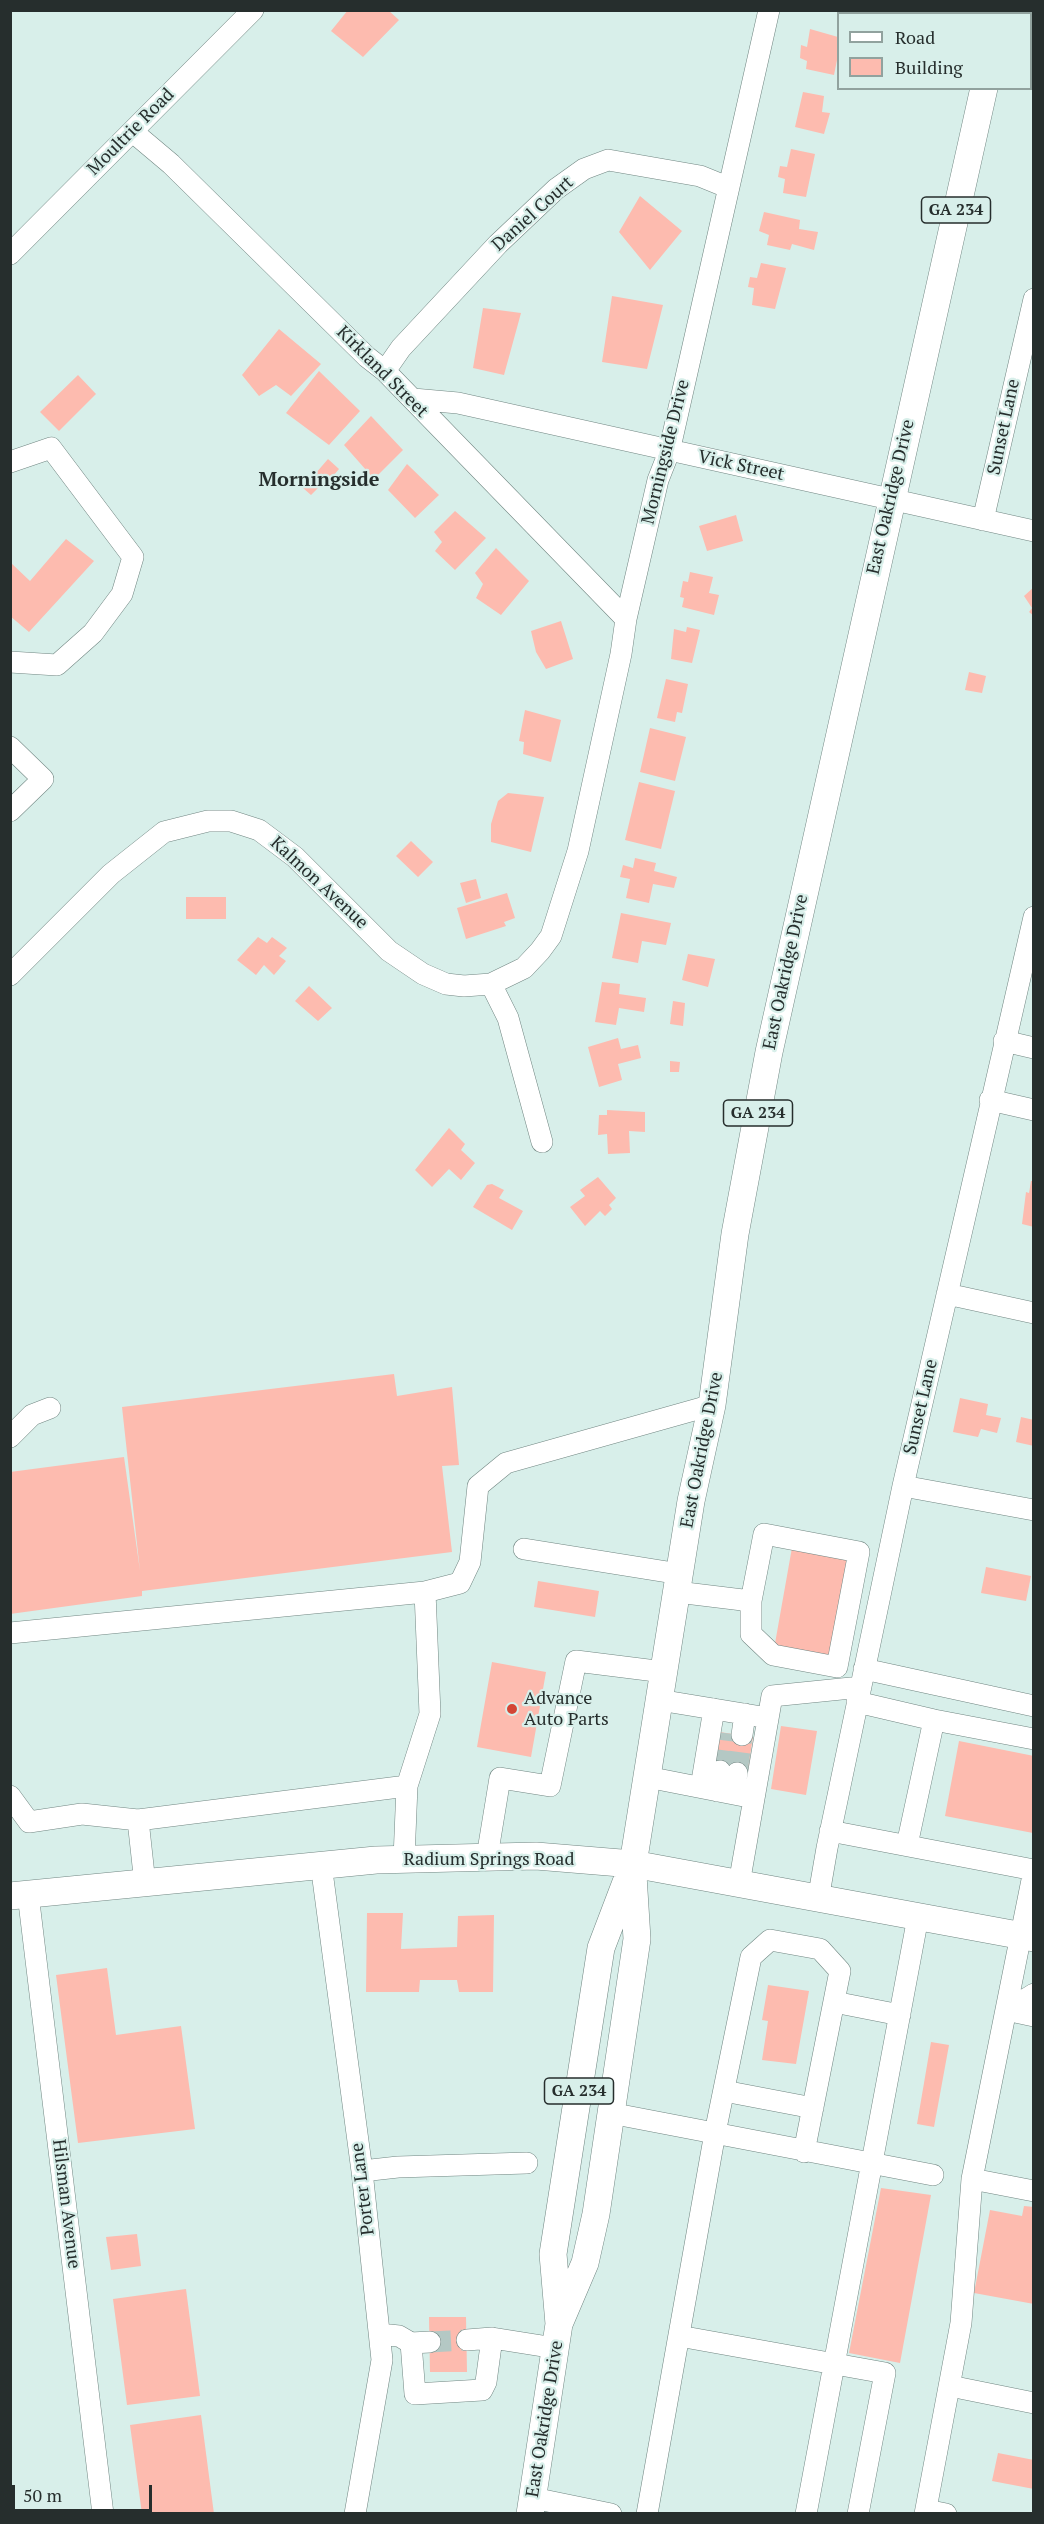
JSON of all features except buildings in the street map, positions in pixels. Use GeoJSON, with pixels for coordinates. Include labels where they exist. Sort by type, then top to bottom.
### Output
{"type":"FeatureCollection","features":[{"type":"Feature","properties":{"kind":"main road","name":"East Oakridge Drive"},"geometry":{"type":"LineString","coordinates":[[557,2336],[585,2263],[596,2214],[636,1939],[633,1864],[691,1501],[712,1405],[735,1234],[769,1052],[984,90]]}},
{"type":"Feature","properties":{"kind":"main road","name":"Radium Springs Road"},"geometry":{"type":"LineString","coordinates":[[19,1895],[145,1884],[321,1864],[404,1859],[536,1857],[633,1864],[818,1900],[1027,1936]]}},
{"type":"Feature","properties":{"kind":"main road","name":"East Oakridge Drive"},"geometry":{"type":"LineString","coordinates":[[532,2506],[557,2336],[553,2254],[601,1947],[633,1864]]}},
{"type":"Feature","properties":{"kind":"street","name":"Moultrie Road"},"geometry":{"type":"LineString","coordinates":[[10,254],[253,10]]}},
{"type":"Feature","properties":{"kind":"street","name":"Morningside Drive"},"geometry":{"type":"LineString","coordinates":[[565,893],[578,851],[621,654],[626,619],[658,480],[669,452],[727,187],[769,10]]}},
{"type":"Feature","properties":{"kind":"street","name":"Kirkland Street"},"geometry":{"type":"LineString","coordinates":[[133,132],[171,164],[367,357],[385,371],[438,428],[543,530],[626,619]]}},
{"type":"Feature","properties":{"kind":"street","name":"Daniel Court"},"geometry":{"type":"LineString","coordinates":[[385,371],[401,348],[498,244],[556,189],[584,169],[608,160],[618,161],[700,176],[727,187]]}},
{"type":"Feature","properties":{"kind":"street","name":"Sunset Lane"},"geometry":{"type":"LineString","coordinates":[[983,520],[1034,299]]}},
{"type":"Feature","properties":{"kind":"street","name":"Vick Street"},"geometry":{"type":"LineString","coordinates":[[413,399],[458,403],[669,452],[891,498],[1034,531]]}},
{"type":"Feature","properties":{"kind":"street"},"geometry":{"type":"LineString","coordinates":[[10,462],[51,448],[133,557],[122,594],[93,633],[57,665],[10,662]]}},
{"type":"Feature","properties":{"kind":"street"},"geometry":{"type":"LineString","coordinates":[[10,747],[43,779],[10,811]]}},
{"type":"Feature","properties":{"kind":"street","name":"Kalmon Avenue"},"geometry":{"type":"LineString","coordinates":[[10,975],[111,874],[164,832],[187,824],[219,821],[251,826],[283,846],[389,951],[423,974],[446,984],[464,987],[490,984],[524,968],[550,936],[565,893]]}},
{"type":"Feature","properties":{"kind":"street","name":"Sunset Lane"},"geometry":{"type":"LineString","coordinates":[[818,1900],[830,1831],[903,1486],[990,1100],[1034,917]]}},
{"type":"Feature","properties":{"kind":"street"},"geometry":{"type":"LineString","coordinates":[[490,984],[508,1018],[542,1142]]}},
{"type":"Feature","properties":{"kind":"street"},"geometry":{"type":"LineString","coordinates":[[1004,1041],[1034,1048]]}},
{"type":"Feature","properties":{"kind":"street"},"geometry":{"type":"LineString","coordinates":[[990,1100],[1034,1110]]}},
{"type":"Feature","properties":{"kind":"street"},"geometry":{"type":"LineString","coordinates":[[947,1294],[1034,1313]]}},
{"type":"Feature","properties":{"kind":"street"},"geometry":{"type":"LineString","coordinates":[[10,1634],[425,1592],[460,1583],[470,1562],[478,1486],[507,1463],[712,1405]]}},
{"type":"Feature","properties":{"kind":"street"},"geometry":{"type":"LineString","coordinates":[[10,1437],[32,1415],[50,1408]]}},
{"type":"Feature","properties":{"kind":"street"},"geometry":{"type":"LineString","coordinates":[[903,1486],[1034,1510]]}},
{"type":"Feature","properties":{"kind":"street"},"geometry":{"type":"LineString","coordinates":[[764,1534],[860,1552],[837,1668],[773,1655],[751,1634],[751,1601],[764,1534]]}},
{"type":"Feature","properties":{"kind":"street"},"geometry":{"type":"LineString","coordinates":[[524,1549],[751,1601]]}},
{"type":"Feature","properties":{"kind":"street"},"geometry":{"type":"LineString","coordinates":[[404,1859],[407,1786],[430,1714],[425,1592]]}},
{"type":"Feature","properties":{"kind":"street"},"geometry":{"type":"LineString","coordinates":[[841,1648],[863,1678],[934,1720],[1034,1739]]}},
{"type":"Feature","properties":{"kind":"street"},"geometry":{"type":"LineString","coordinates":[[487,1857],[500,1779],[550,1786],[576,1661],[664,1672]]}},
{"type":"Feature","properties":{"kind":"street"},"geometry":{"type":"LineString","coordinates":[[727,1786],[768,1718],[772,1696],[863,1678],[1034,1707]]}},
{"type":"Feature","properties":{"kind":"street"},"geometry":{"type":"LineString","coordinates":[[659,1700],[730,1720],[768,1718]]}},
{"type":"Feature","properties":{"kind":"street"},"geometry":{"type":"LineString","coordinates":[[730,1720],[727,1786],[739,1884]]}},
{"type":"Feature","properties":{"kind":"street"},"geometry":{"type":"LineString","coordinates":[[907,1845],[934,1720]]}},
{"type":"Feature","properties":{"kind":"street"},"geometry":{"type":"LineString","coordinates":[[647,1777],[727,1786]]}},
{"type":"Feature","properties":{"kind":"street"},"geometry":{"type":"LineString","coordinates":[[10,1796],[29,1821],[82,1814],[138,1820],[407,1786]]}},
{"type":"Feature","properties":{"kind":"street"},"geometry":{"type":"LineString","coordinates":[[138,1820],[145,1884]]}},
{"type":"Feature","properties":{"kind":"street"},"geometry":{"type":"LineString","coordinates":[[830,1831],[1034,1870],[1027,1936],[1006,2007],[972,2179],[961,2323],[932,2512]]}},
{"type":"Feature","properties":{"kind":"street","name":"Porter Lane"},"geometry":{"type":"LineString","coordinates":[[321,1864],[363,2171],[364,2207],[382,2360],[355,2514]]}},
{"type":"Feature","properties":{"kind":"street","name":"Hilsman Avenue"},"geometry":{"type":"LineString","coordinates":[[19,1895],[103,2514]]}},
{"type":"Feature","properties":{"kind":"street"},"geometry":{"type":"LineString","coordinates":[[806,2514],[918,1917]]}},
{"type":"Feature","properties":{"kind":"street"},"geometry":{"type":"LineString","coordinates":[[647,2514],[716,2133],[751,1957],[770,1940],[820,1949],[840,1971],[804,2152]]}},
{"type":"Feature","properties":{"kind":"street"},"geometry":{"type":"LineString","coordinates":[[1006,2007],[1034,1994]]}},
{"type":"Feature","properties":{"kind":"street"},"geometry":{"type":"LineString","coordinates":[[834,2002],[900,2015]]}},
{"type":"Feature","properties":{"kind":"street"},"geometry":{"type":"LineString","coordinates":[[1006,2007],[1034,2016]]}},
{"type":"Feature","properties":{"kind":"street"},"geometry":{"type":"LineString","coordinates":[[724,2091],[813,2108]]}},
{"type":"Feature","properties":{"kind":"street"},"geometry":{"type":"LineString","coordinates":[[610,2113],[933,2175]]}},
{"type":"Feature","properties":{"kind":"street"},"geometry":{"type":"LineString","coordinates":[[363,2171],[398,2167],[527,2163]]}},
{"type":"Feature","properties":{"kind":"street"},"geometry":{"type":"LineString","coordinates":[[972,2179],[1034,2191]]}},
{"type":"Feature","properties":{"kind":"street"},"geometry":{"type":"LineString","coordinates":[[380,2334],[420,2342],[415,2394],[482,2390],[486,2382],[492,2338]]}},
{"type":"Feature","properties":{"kind":"street"},"geometry":{"type":"LineString","coordinates":[[467,2340],[557,2336]]}},
{"type":"Feature","properties":{"kind":"street"},"geometry":{"type":"LineString","coordinates":[[679,2336],[885,2373],[858,2514]]}},
{"type":"Feature","properties":{"kind":"street"},"geometry":{"type":"LineString","coordinates":[[950,2386],[1034,2403]]}},
{"type":"Feature","properties":{"kind":"street"},"geometry":{"type":"LineString","coordinates":[[532,2506],[611,2514]]}},
{"type":"Feature","properties":{"kind":"tunnel"},"geometry":{"type":"LineString","coordinates":[[720,1771],[725,1733]]}},
{"type":"Feature","properties":{"kind":"tunnel"},"geometry":{"type":"LineString","coordinates":[[737,1773],[742,1735]]}},
{"type":"Feature","properties":{"kind":"tunnel"},"geometry":{"type":"LineString","coordinates":[[430,2342],[467,2340]]}},
{"type":"Feature","properties":{"kind":"place","name":"Advance Auto Parts"},"geometry":{"type":"Point","coordinates":[512,1709]}},
{"type":"Feature","properties":{"kind":"district","name":"Morningside"},"geometry":{"type":"Point","coordinates":[319,480]}}]}
